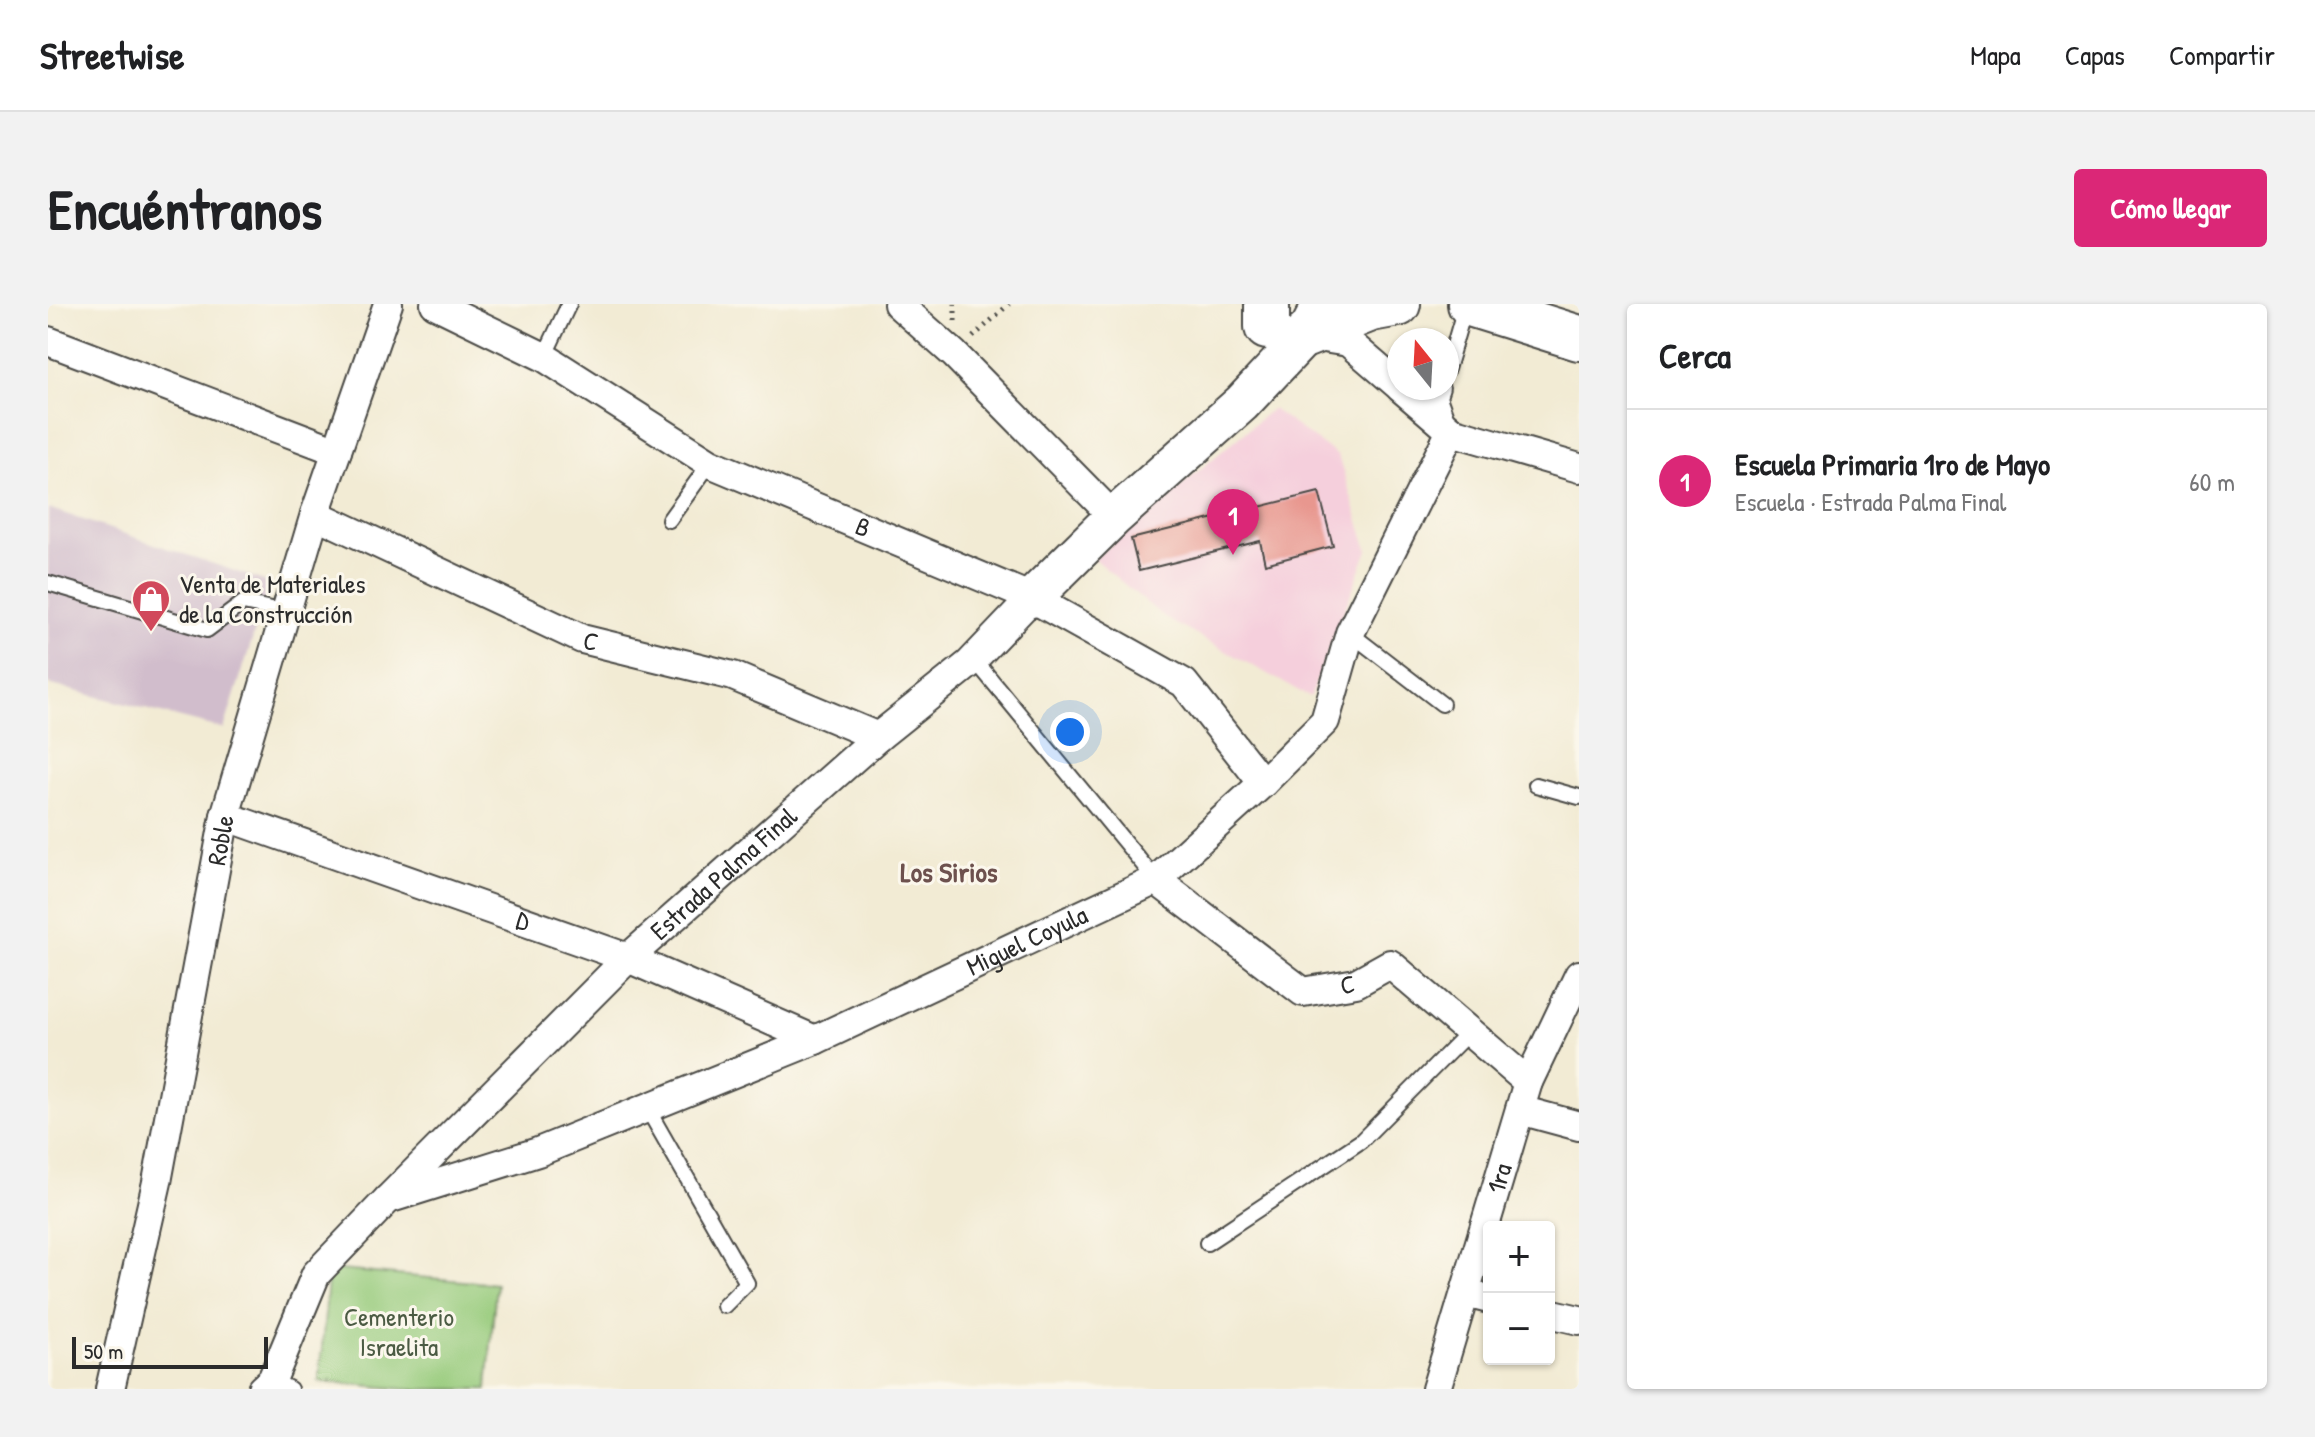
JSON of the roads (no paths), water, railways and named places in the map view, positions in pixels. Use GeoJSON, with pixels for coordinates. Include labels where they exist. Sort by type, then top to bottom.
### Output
{"type":"FeatureCollection","features":[{"type":"Feature","properties":{"kind":"highway"},"geometry":{"type":"LineString","coordinates":[[1288,315],[1398,304]]}},
{"type":"Feature","properties":{"kind":"highway"},"geometry":{"type":"LineString","coordinates":[[1468,304],[1579,338]]}},
{"type":"Feature","properties":{"kind":"street","name":"Roble"},"geometry":{"type":"LineString","coordinates":[[110,1389],[157,1182],[225,816],[315,514],[388,304]]}},
{"type":"Feature","properties":{"kind":"street","name":"B"},"geometry":{"type":"LineString","coordinates":[[435,304],[544,357],[710,463],[1032,598],[1184,683],[1263,783]]}},
{"type":"Feature","properties":{"kind":"street"},"geometry":{"type":"LineString","coordinates":[[898,304],[954,354],[1114,517]]}},
{"type":"Feature","properties":{"kind":"street"},"geometry":{"type":"LineString","coordinates":[[1288,315],[1348,342],[1387,376]]}},
{"type":"Feature","properties":{"kind":"street","name":"Estrada Palma Final"},"geometry":{"type":"LineString","coordinates":[[275,1386],[316,1274],[628,958],[878,737],[974,659],[1114,517],[1242,403],[1288,315]]}},
{"type":"Feature","properties":{"kind":"street"},"geometry":{"type":"LineString","coordinates":[[48,341],[337,451]]}},
{"type":"Feature","properties":{"kind":"street"},"geometry":{"type":"LineString","coordinates":[[1415,400],[1451,431],[1579,468]]}},
{"type":"Feature","properties":{"kind":"street","name":"Miguel Coyula"},"geometry":{"type":"LineString","coordinates":[[388,1199],[538,1152],[815,1040],[1156,880],[1263,783],[1325,721],[1350,633],[1451,431]]}},
{"type":"Feature","properties":{"kind":"street","name":"C"},"geometry":{"type":"LineString","coordinates":[[315,514],[582,639],[733,676],[878,737]]}},
{"type":"Feature","properties":{"kind":"street","name":"D"},"geometry":{"type":"LineString","coordinates":[[225,816],[628,958],[815,1040]]}},
{"type":"Feature","properties":{"kind":"street","name":"C"},"geometry":{"type":"LineString","coordinates":[[1156,880],[1303,992],[1356,983],[1390,964],[1528,1082]]}},
{"type":"Feature","properties":{"kind":"street","name":"1ra"},"geometry":{"type":"LineString","coordinates":[[1436,1389],[1477,1296],[1528,1082],[1579,975]]}},
{"type":"Feature","properties":{"kind":"street"},"geometry":{"type":"LineString","coordinates":[[1520,1110],[1579,1126]]}},
{"type":"Feature","properties":{"kind":"street"},"geometry":{"type":"LineString","coordinates":[[1555,1314],[1579,1320]]}},
{"type":"Feature","properties":{"kind":"lane"},"geometry":{"type":"LineString","coordinates":[[544,357],[569,304]]}},
{"type":"Feature","properties":{"kind":"lane"},"geometry":{"type":"LineString","coordinates":[[1459,332],[1468,304]]}},
{"type":"Feature","properties":{"kind":"lane"},"geometry":{"type":"LineString","coordinates":[[1440,400],[1451,431]]}},
{"type":"Feature","properties":{"kind":"lane"},"geometry":{"type":"LineString","coordinates":[[669,520],[710,463]]}},
{"type":"Feature","properties":{"kind":"lane"},"geometry":{"type":"LineString","coordinates":[[48,583],[207,630],[243,603],[286,612]]}},
{"type":"Feature","properties":{"kind":"lane"},"geometry":{"type":"LineString","coordinates":[[1350,633],[1442,704]]}},
{"type":"Feature","properties":{"kind":"lane"},"geometry":{"type":"LineString","coordinates":[[974,659],[1156,880]]}},
{"type":"Feature","properties":{"kind":"lane"},"geometry":{"type":"LineString","coordinates":[[1536,785],[1579,797]]}},
{"type":"Feature","properties":{"kind":"lane"},"geometry":{"type":"LineString","coordinates":[[1207,1243],[1361,1141],[1468,1033]]}},
{"type":"Feature","properties":{"kind":"lane"},"geometry":{"type":"LineString","coordinates":[[647,1108],[747,1283],[724,1306]]}},
{"type":"Feature","properties":{"kind":"place","name":"Escuela Primaria 1ro de Mayo"},"geometry":{"type":"Point","coordinates":[1233,555]}},
{"type":"Feature","properties":{"kind":"place","name":"Venta de Materiales de la Construcción"},"geometry":{"type":"Point","coordinates":[151,633]}},
{"type":"Feature","properties":{"kind":"district","name":"Los Sirios"},"geometry":{"type":"Point","coordinates":[949,872]}},
{"type":"Feature","properties":{"kind":"park label","name":"Cementerio Israelita"},"geometry":{"type":"Point","coordinates":[399,1332]}}]}
